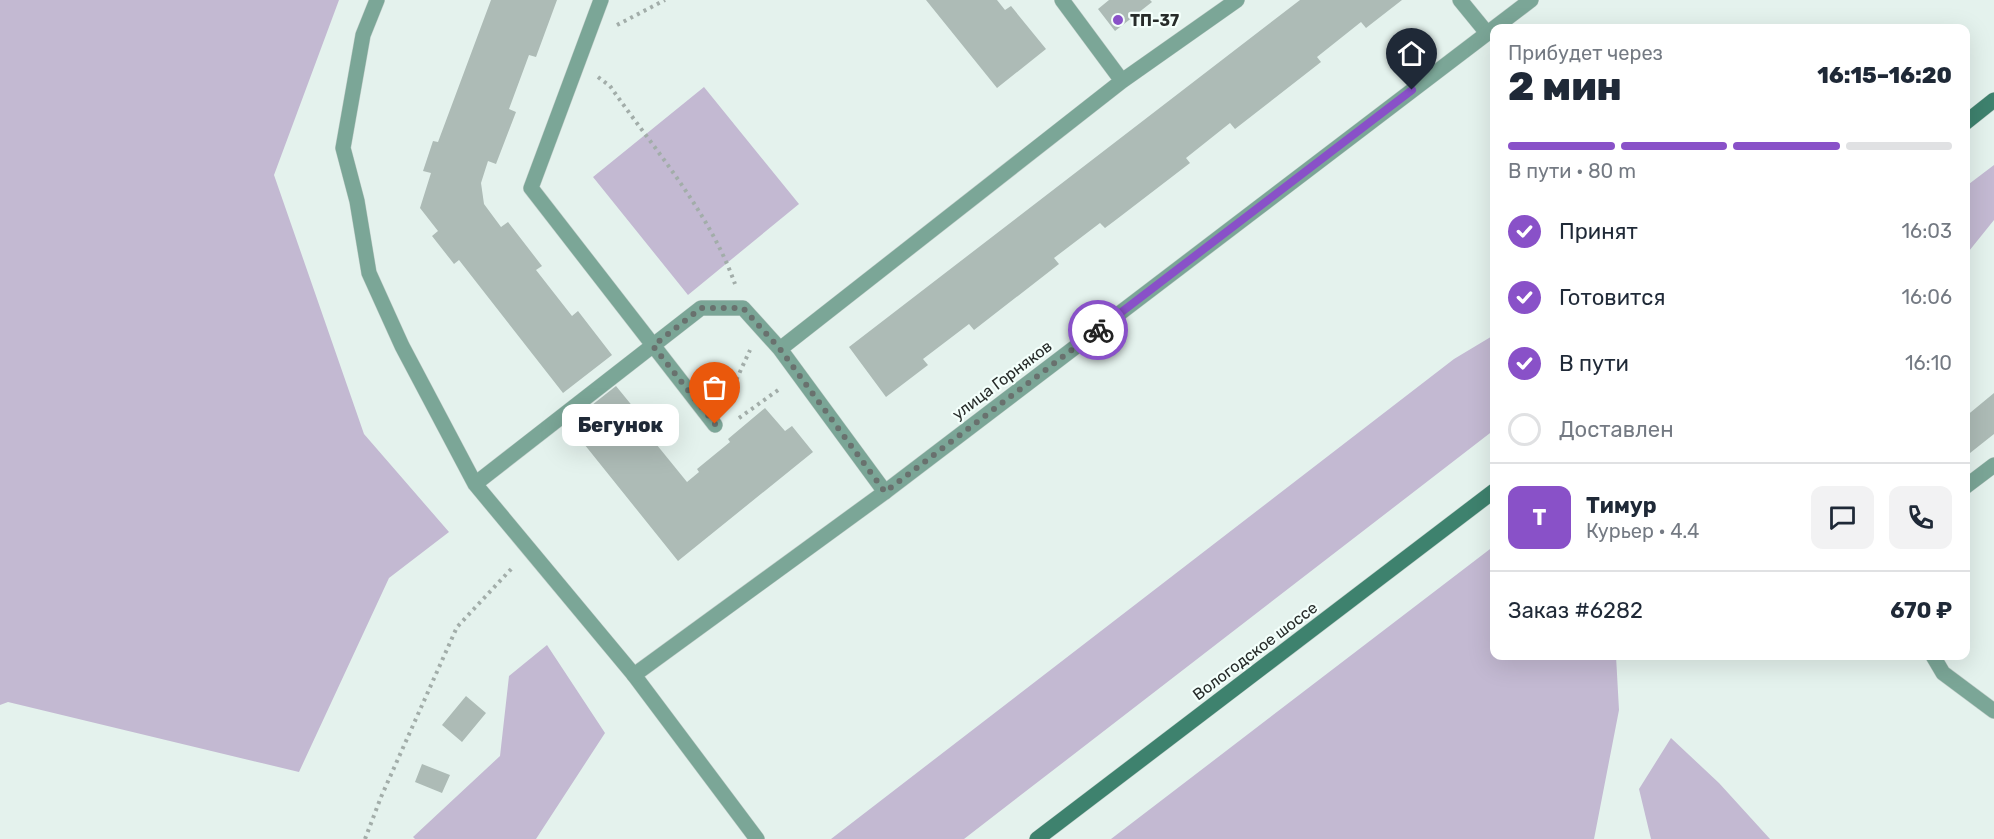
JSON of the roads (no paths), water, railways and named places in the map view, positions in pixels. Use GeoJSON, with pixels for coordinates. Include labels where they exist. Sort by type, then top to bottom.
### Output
{"type":"FeatureCollection","features":[{"type":"Feature","properties":{"kind":"main road"},"geometry":{"type":"LineString","coordinates":[[1970,119],[1994,100]]}},
{"type":"Feature","properties":{"kind":"main road","name":"Вологодское шоссе"},"geometry":{"type":"LineString","coordinates":[[1037,839],[1490,494]]}},
{"type":"Feature","properties":{"kind":"street"},"geometry":{"type":"LineString","coordinates":[[377,0],[363,35],[343,148],[357,201],[369,273],[402,346],[475,484],[634,675],[757,839]]}},
{"type":"Feature","properties":{"kind":"street"},"geometry":{"type":"LineString","coordinates":[[601,0],[531,188],[715,424]]}},
{"type":"Feature","properties":{"kind":"street"},"geometry":{"type":"LineString","coordinates":[[1062,0],[1122,81]]}},
{"type":"Feature","properties":{"kind":"street"},"geometry":{"type":"LineString","coordinates":[[780,349],[1122,81],[1237,0]]}},
{"type":"Feature","properties":{"kind":"street"},"geometry":{"type":"LineString","coordinates":[[1460,0],[1487,33]]}},
{"type":"Feature","properties":{"kind":"street","name":"улица Горняков"},"geometry":{"type":"LineString","coordinates":[[1499,24],[1531,0]]}},
{"type":"Feature","properties":{"kind":"street","name":"улица Горняков"},"geometry":{"type":"LineString","coordinates":[[634,675],[885,492],[1490,31]]}},
{"type":"Feature","properties":{"kind":"street"},"geometry":{"type":"LineString","coordinates":[[475,484],[701,308],[743,308],[780,349],[885,492]]}},
{"type":"Feature","properties":{"kind":"street"},"geometry":{"type":"LineString","coordinates":[[1970,483],[1994,465]]}},
{"type":"Feature","properties":{"kind":"street"},"geometry":{"type":"LineString","coordinates":[[1936,660],[1943,673],[1994,711]]}},
{"type":"Feature","properties":{"kind":"place","name":"ТП-37"},"geometry":{"type":"Point","coordinates":[1118,20]}},
{"type":"Feature","properties":{"kind":"place","name":"Бегунок"},"geometry":{"type":"Point","coordinates":[715,424]}}]}
